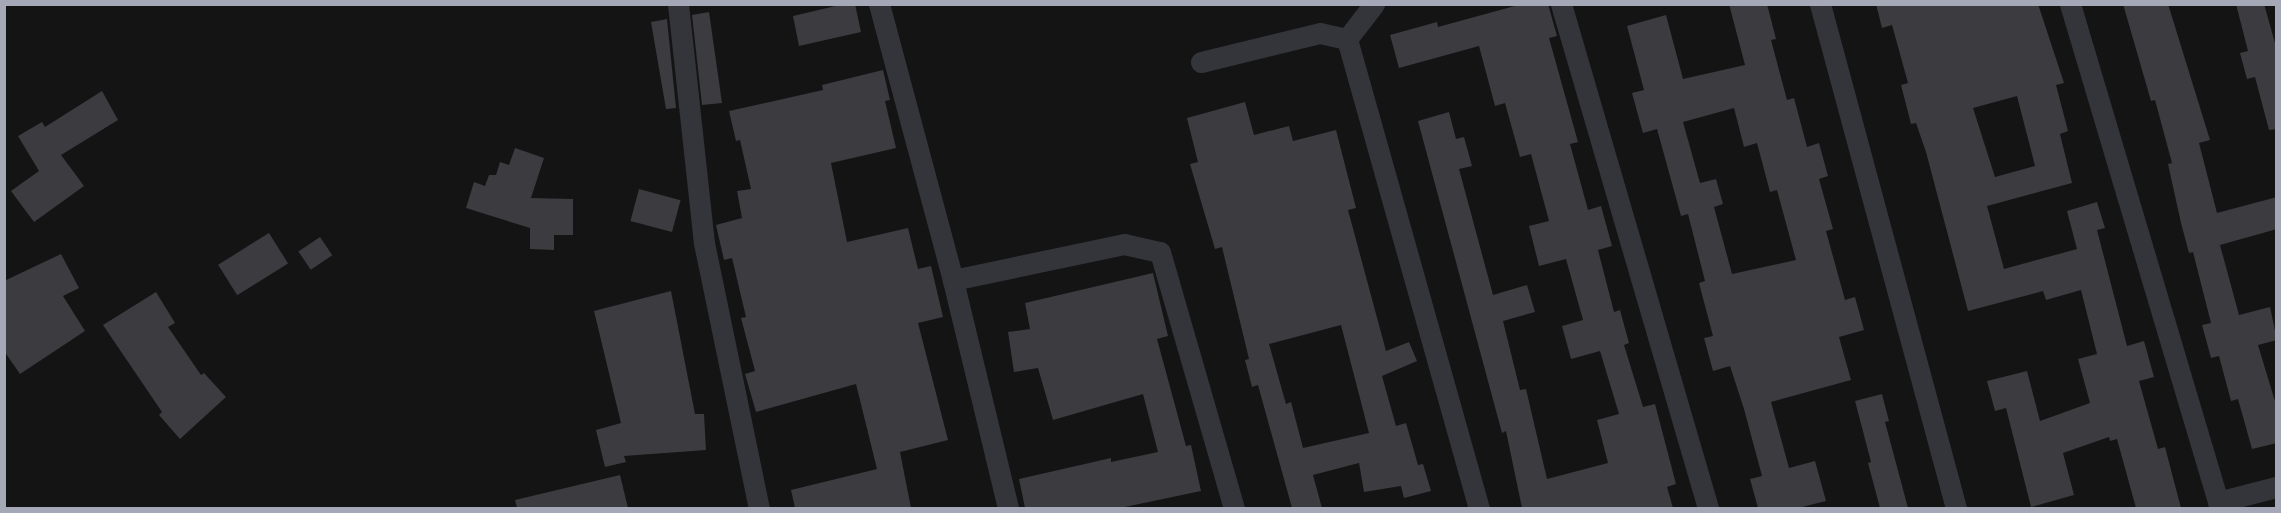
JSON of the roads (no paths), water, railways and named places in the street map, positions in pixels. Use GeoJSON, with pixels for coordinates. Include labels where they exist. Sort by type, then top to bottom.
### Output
{"type":"FeatureCollection","features":[{"type":"Feature","properties":{"kind":"street"},"geometry":{"type":"LineString","coordinates":[[678,4],[704,243],[759,508]]}},
{"type":"Feature","properties":{"kind":"street"},"geometry":{"type":"LineString","coordinates":[[879,4],[953,280],[1008,508]]}},
{"type":"Feature","properties":{"kind":"street"},"geometry":{"type":"LineString","coordinates":[[1347,39],[1374,4]]}},
{"type":"Feature","properties":{"kind":"street"},"geometry":{"type":"LineString","coordinates":[[1561,4],[1708,508]]}},
{"type":"Feature","properties":{"kind":"street"},"geometry":{"type":"LineString","coordinates":[[1820,4],[1956,508]]}},
{"type":"Feature","properties":{"kind":"street"},"geometry":{"type":"LineString","coordinates":[[2070,4],[2219,505],[2277,487]]}},
{"type":"Feature","properties":{"kind":"street"},"geometry":{"type":"LineString","coordinates":[[1201,62],[1320,33],[1347,39]]}},
{"type":"Feature","properties":{"kind":"street"},"geometry":{"type":"LineString","coordinates":[[1347,39],[1479,508]]}},
{"type":"Feature","properties":{"kind":"street"},"geometry":{"type":"LineString","coordinates":[[953,280],[1124,244],[1160,252],[1234,508]]}}]}
